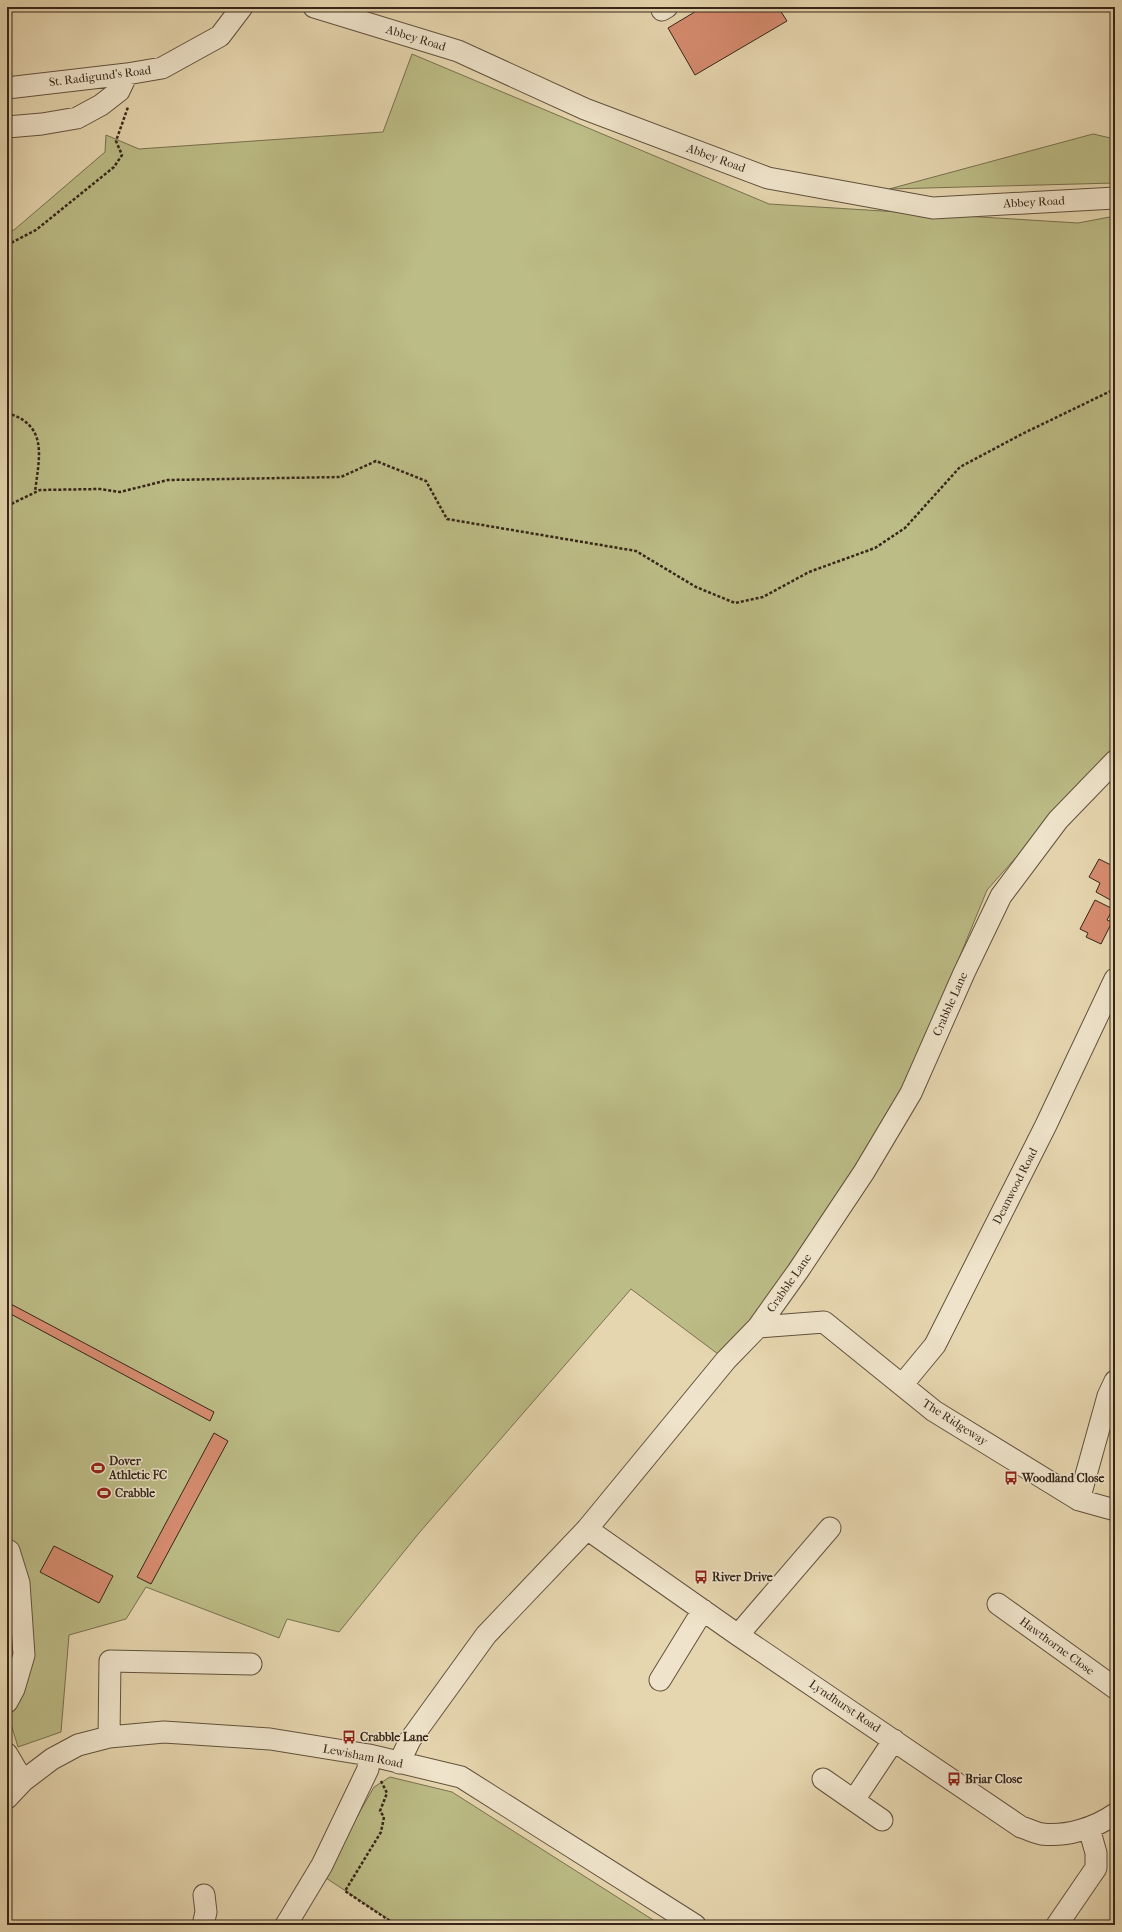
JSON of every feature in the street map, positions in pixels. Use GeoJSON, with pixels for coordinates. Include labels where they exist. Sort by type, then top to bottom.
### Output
{"type":"FeatureCollection","features":[{"type":"Feature","properties":{"kind":"street","name":"St. Radigund's Road"},"geometry":{"type":"LineString","coordinates":[[7,88],[128,74],[162,68],[220,36],[242,7]]}},
{"type":"Feature","properties":{"kind":"street","name":"Abbey Road"},"geometry":{"type":"LineString","coordinates":[[314,7],[458,51],[585,109],[768,178],[933,208],[1115,198]]}},
{"type":"Feature","properties":{"kind":"street"},"geometry":{"type":"LineString","coordinates":[[7,127],[42,124],[77,118],[101,105],[119,91],[128,74]]}},
{"type":"Feature","properties":{"kind":"street","name":"Crabble Lane"},"geometry":{"type":"LineString","coordinates":[[398,1763],[410,1740],[486,1635],[588,1529],[726,1360],[758,1327],[798,1271],[860,1178],[911,1093],[964,972],[1001,896],[1058,820],[1115,761]]}},
{"type":"Feature","properties":{"kind":"street","name":"Deanwood Road"},"geometry":{"type":"LineString","coordinates":[[902,1386],[935,1345],[1046,1125],[1115,979]]}},
{"type":"Feature","properties":{"kind":"street","name":"The Ridgeway"},"geometry":{"type":"LineString","coordinates":[[758,1327],[824,1322],[934,1411],[1079,1500],[1115,1510]]}},
{"type":"Feature","properties":{"kind":"street"},"geometry":{"type":"LineString","coordinates":[[1079,1500],[1108,1396],[1115,1381]]}},
{"type":"Feature","properties":{"kind":"street"},"geometry":{"type":"LineString","coordinates":[[738,1635],[830,1528]]}},
{"type":"Feature","properties":{"kind":"street","name":"Lyndhurst Road"},"geometry":{"type":"LineString","coordinates":[[588,1529],[738,1635],[1021,1827],[1041,1834],[1064,1834],[1089,1828],[1115,1814]]}},
{"type":"Feature","properties":{"kind":"street"},"geometry":{"type":"LineString","coordinates":[[7,1550],[10,1551],[19,1582],[24,1655],[14,1690],[7,1702]]}},
{"type":"Feature","properties":{"kind":"street","name":"Hawthorne Close"},"geometry":{"type":"LineString","coordinates":[[998,1604],[1115,1688]]}},
{"type":"Feature","properties":{"kind":"street"},"geometry":{"type":"LineString","coordinates":[[660,1680],[703,1610]]}},
{"type":"Feature","properties":{"kind":"street"},"geometry":{"type":"LineString","coordinates":[[109,1737],[110,1661],[251,1664]]}},
{"type":"Feature","properties":{"kind":"street","name":"Lewisham Road"},"geometry":{"type":"LineString","coordinates":[[7,1798],[23,1781],[52,1759],[78,1745],[109,1737],[164,1732],[262,1739],[369,1755],[461,1777],[695,1925]]}},
{"type":"Feature","properties":{"kind":"street"},"geometry":{"type":"LineString","coordinates":[[854,1800],[894,1740]]}},
{"type":"Feature","properties":{"kind":"street"},"geometry":{"type":"LineString","coordinates":[[7,1754],[23,1781]]}},
{"type":"Feature","properties":{"kind":"street"},"geometry":{"type":"LineString","coordinates":[[286,1925],[322,1865],[368,1769],[369,1755]]}},
{"type":"Feature","properties":{"kind":"street"},"geometry":{"type":"LineString","coordinates":[[823,1779],[882,1820]]}},
{"type":"Feature","properties":{"kind":"street"},"geometry":{"type":"LineString","coordinates":[[1057,1925],[1096,1868],[1096,1853],[1089,1828]]}},
{"type":"Feature","properties":{"kind":"street"},"geometry":{"type":"LineString","coordinates":[[204,1895],[206,1912],[205,1924]]}},
{"type":"Feature","properties":{"kind":"path"},"geometry":{"type":"LineString","coordinates":[[7,245],[36,230],[114,167],[122,155],[116,140],[129,105]]}},
{"type":"Feature","properties":{"kind":"path"},"geometry":{"type":"LineString","coordinates":[[7,506],[40,490],[100,489],[120,492],[168,480],[341,477],[376,461],[426,481],[447,519],[636,551],[696,587],[734,603],[763,597],[809,572],[875,548],[905,528],[960,467],[1022,434],[1115,389]]}},
{"type":"Feature","properties":{"kind":"path"},"geometry":{"type":"LineString","coordinates":[[7,413],[16,415],[35,430],[40,452],[34,492]]}},
{"type":"Feature","properties":{"kind":"path"},"geometry":{"type":"LineString","coordinates":[[369,1755],[387,1793],[380,1811],[384,1817],[381,1832],[345,1891],[396,1925]]}},
{"type":"Feature","properties":{"kind":"green space"},"geometry":{"type":"Polygon","coordinates":[[[412,54],[769,204],[1078,223],[1115,216],[1115,746],[987,890],[899,1105],[726,1360],[631,1289],[419,1533],[339,1632],[287,1619],[279,1638],[146,1587],[126,1619],[69,1635],[61,1732],[18,1747],[7,1711],[7,231],[14,230],[105,152],[106,135],[139,149],[383,132],[412,54]]]}},
{"type":"Feature","properties":{"kind":"green space"},"geometry":{"type":"Polygon","coordinates":[[[1093,134],[1115,139],[1115,183],[889,189],[1093,134]]]}},
{"type":"Feature","properties":{"kind":"green space"},"geometry":{"type":"Polygon","coordinates":[[[390,1777],[452,1792],[661,1925],[397,1925],[323,1876],[374,1787],[390,1777]]]}},
{"type":"Feature","properties":{"kind":"building"},"geometry":{"type":"Polygon","coordinates":[[[703,7],[778,7],[787,21],[695,75],[668,28],[703,7]]]}},
{"type":"Feature","properties":{"kind":"building"},"geometry":{"type":"Polygon","coordinates":[[[1099,859],[1115,867],[1114,902],[1096,892],[1100,883],[1089,877],[1099,859]]]}},
{"type":"Feature","properties":{"kind":"building"},"geometry":{"type":"Polygon","coordinates":[[[1095,900],[1113,909],[1107,920],[1112,922],[1101,944],[1086,937],[1088,933],[1080,929],[1095,900]]]}},
{"type":"Feature","properties":{"kind":"building"},"geometry":{"type":"Polygon","coordinates":[[[7,1302],[214,1412],[210,1421],[7,1312],[7,1302]]]}},
{"type":"Feature","properties":{"kind":"building"},"geometry":{"type":"Polygon","coordinates":[[[214,1433],[228,1441],[151,1584],[137,1577],[214,1433]]]}},
{"type":"Feature","properties":{"kind":"building"},"geometry":{"type":"Polygon","coordinates":[[[54,1546],[113,1576],[99,1603],[40,1572],[54,1546]]]}},
{"type":"Feature","properties":{"kind":"place","name":"Dover Athletic FC"},"geometry":{"type":"Point","coordinates":[98,1468]}},
{"type":"Feature","properties":{"kind":"place","name":"Woodland Close"},"geometry":{"type":"Point","coordinates":[1011,1478]}},
{"type":"Feature","properties":{"kind":"place","name":"Crabble"},"geometry":{"type":"Point","coordinates":[104,1493]}},
{"type":"Feature","properties":{"kind":"place","name":"River Drive"},"geometry":{"type":"Point","coordinates":[701,1577]}},
{"type":"Feature","properties":{"kind":"place","name":"Crabble Lane"},"geometry":{"type":"Point","coordinates":[349,1737]}},
{"type":"Feature","properties":{"kind":"place","name":"Briar Close"},"geometry":{"type":"Point","coordinates":[954,1779]}}]}
